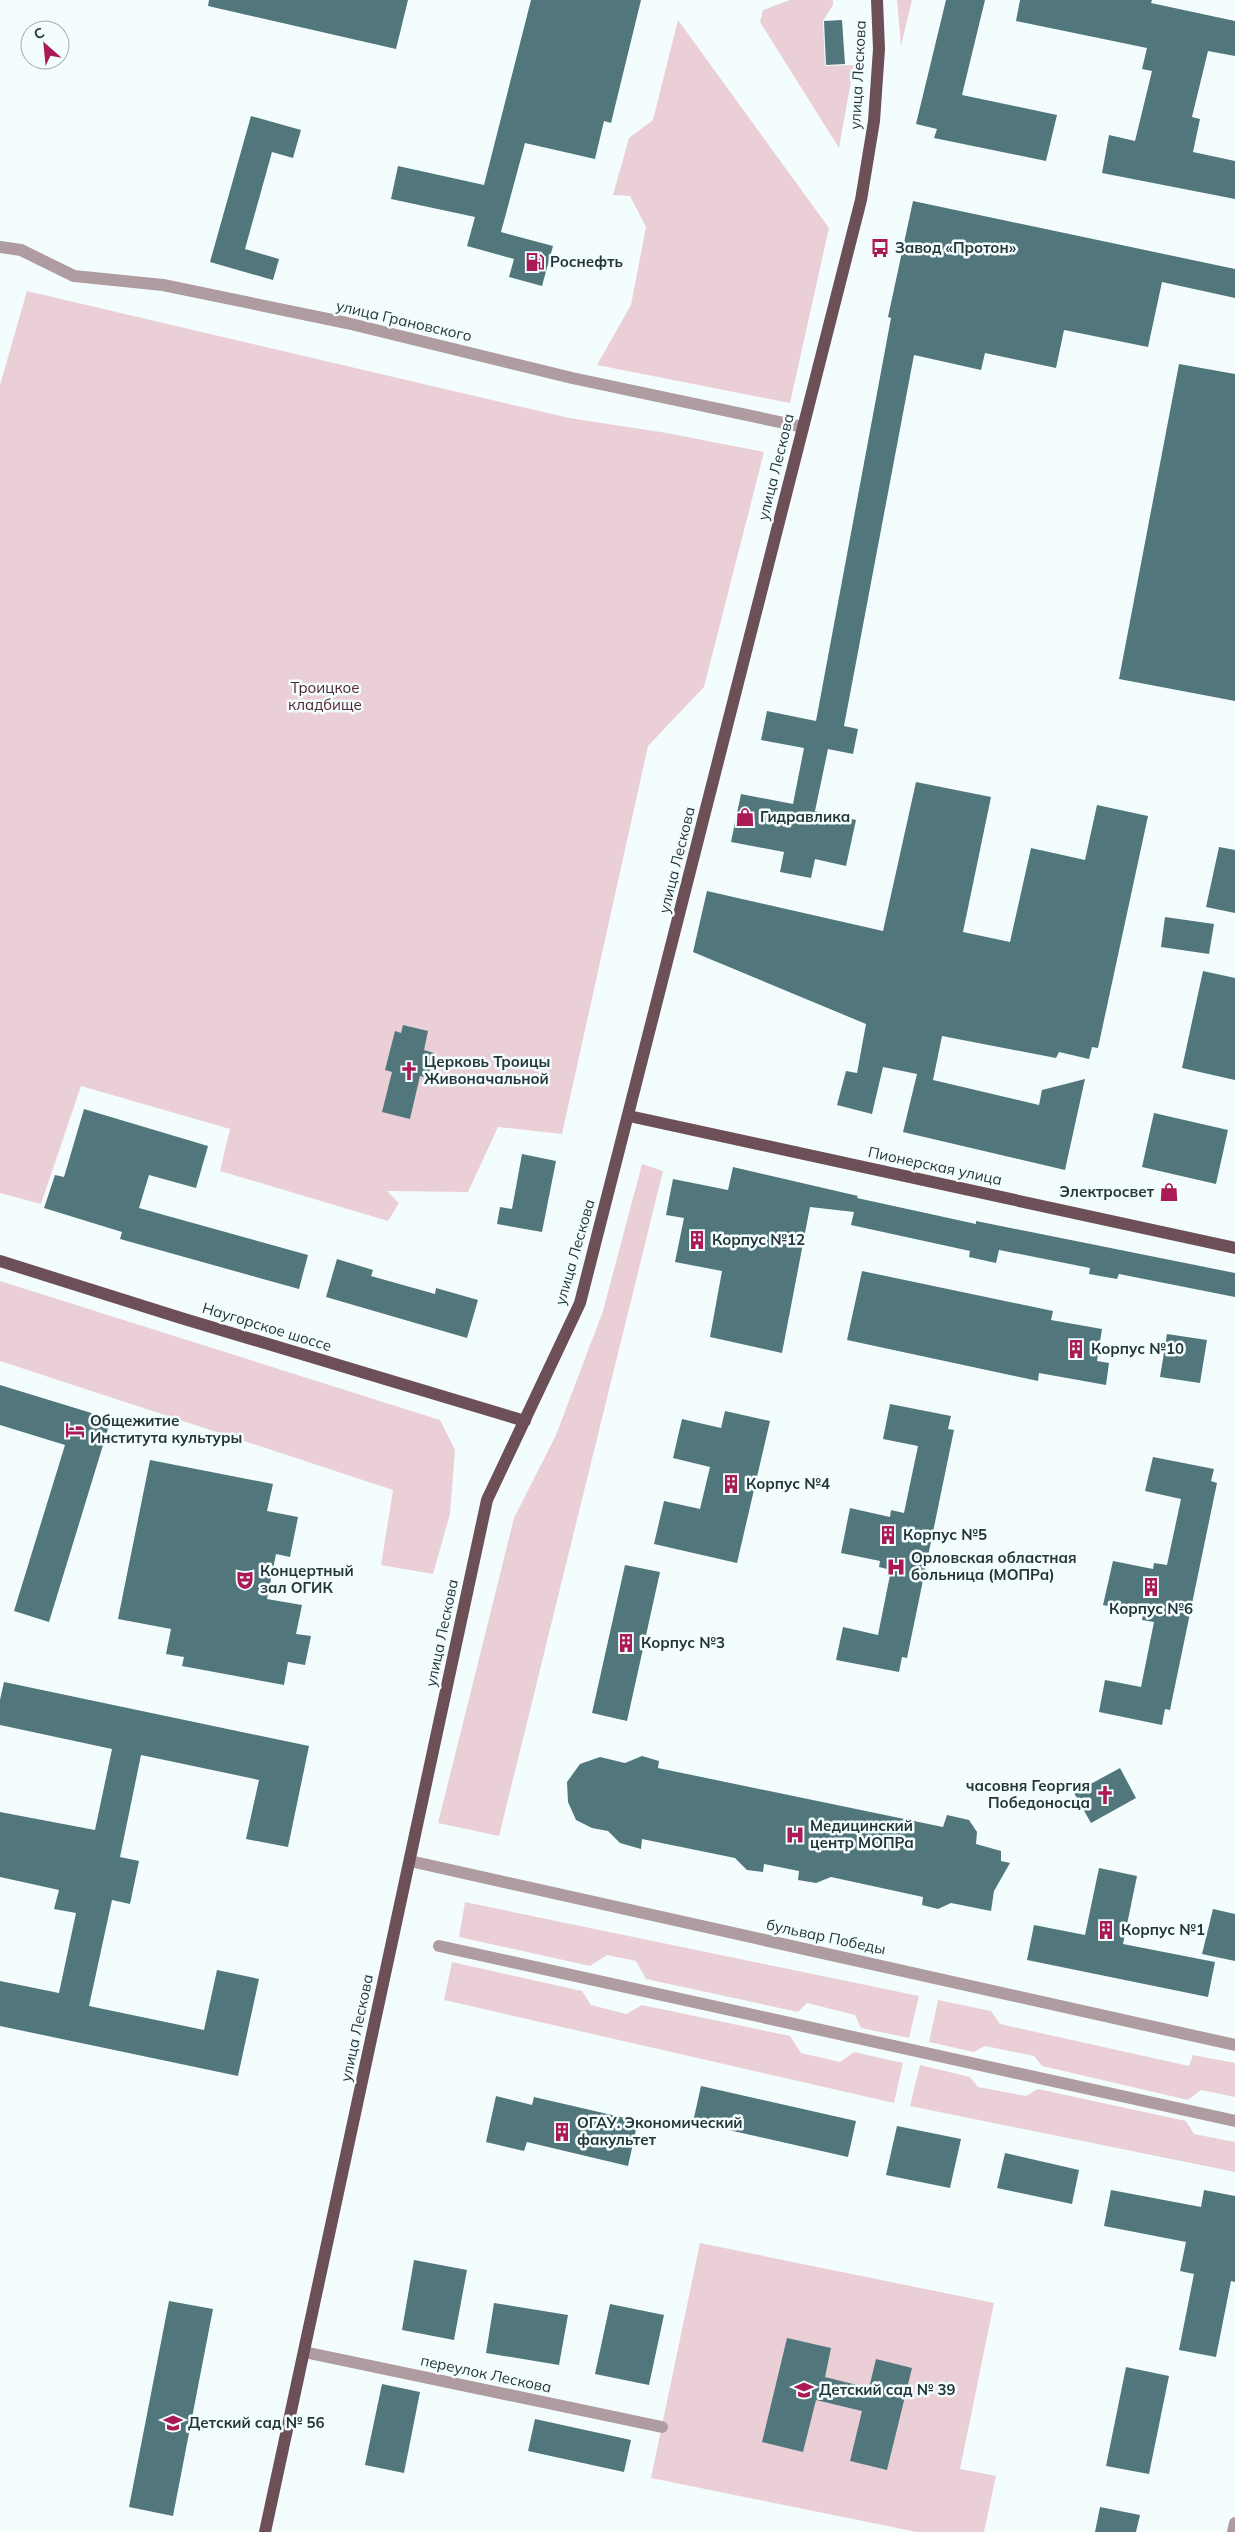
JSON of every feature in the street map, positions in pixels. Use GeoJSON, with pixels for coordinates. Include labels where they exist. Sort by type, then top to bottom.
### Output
{"type":"FeatureCollection","features":[{"type":"Feature","properties":{"kind":"main road","name":"улица Лескова"},"geometry":{"type":"LineString","coordinates":[[265,2532],[487,1500],[580,1303],[861,200],[874,121],[879,49],[877,0]]}},
{"type":"Feature","properties":{"kind":"main road","name":"Пионерская улица"},"geometry":{"type":"LineString","coordinates":[[629,1116],[1235,1248]]}},
{"type":"Feature","properties":{"kind":"main road","name":"Наугорское шоссе"},"geometry":{"type":"LineString","coordinates":[[0,1261],[181,1318],[525,1421]]}},
{"type":"Feature","properties":{"kind":"street","name":"улица Грановского"},"geometry":{"type":"LineString","coordinates":[[0,248],[21,250],[74,276],[163,285],[327,319],[572,378],[803,427]]}},
{"type":"Feature","properties":{"kind":"street","name":"бульвар Победы"},"geometry":{"type":"LineString","coordinates":[[410,1860],[1235,2045]]}},
{"type":"Feature","properties":{"kind":"street"},"geometry":{"type":"LineString","coordinates":[[439,1946],[1235,2121]]}},
{"type":"Feature","properties":{"kind":"street","name":"переулок Лескова"},"geometry":{"type":"LineString","coordinates":[[304,2352],[662,2427]]}},
{"type":"Feature","properties":{"kind":"street"},"geometry":{"type":"LineString","coordinates":[[1233,2532],[1235,2523]]}},
{"type":"Feature","properties":{"kind":"green space"},"geometry":{"type":"Polygon","coordinates":[[[790,0],[833,0],[833,5],[823,21],[825,66],[854,65],[839,148],[760,22],[763,10],[790,0]]]}},
{"type":"Feature","properties":{"kind":"green space"},"geometry":{"type":"Polygon","coordinates":[[[897,0],[912,0],[901,46],[897,0]]]}},
{"type":"Feature","properties":{"kind":"green space"},"geometry":{"type":"Polygon","coordinates":[[[678,20],[829,228],[790,403],[597,365],[631,305],[646,227],[630,196],[613,195],[629,138],[653,120],[678,20]]]}},
{"type":"Feature","properties":{"kind":"green space","name":"Троицкое кладбище"},"geometry":{"type":"Polygon","coordinates":[[[27,291],[569,418],[667,433],[764,452],[704,687],[648,746],[562,1134],[498,1127],[468,1192],[387,1191],[399,1203],[388,1221],[220,1171],[230,1129],[81,1086],[41,1204],[0,1193],[0,385],[27,291]]]}},
{"type":"Feature","properties":{"kind":"green space"},"geometry":{"type":"Polygon","coordinates":[[[642,1164],[663,1171],[499,1836],[438,1823],[514,1518],[556,1435],[603,1311],[642,1164]]]}},
{"type":"Feature","properties":{"kind":"green space"},"geometry":{"type":"Polygon","coordinates":[[[0,1281],[440,1420],[455,1450],[450,1514],[433,1574],[381,1565],[393,1490],[0,1361],[0,1281]]]}},
{"type":"Feature","properties":{"kind":"green space"},"geometry":{"type":"Polygon","coordinates":[[[465,1902],[919,1996],[909,2038],[861,2028],[855,2015],[807,2003],[798,2012],[646,1979],[636,1961],[607,1955],[590,1966],[459,1937],[465,1902]]]}},
{"type":"Feature","properties":{"kind":"green space"},"geometry":{"type":"Polygon","coordinates":[[[452,1962],[582,1991],[591,2005],[626,2014],[642,2005],[790,2036],[801,2053],[840,2062],[854,2052],[903,2063],[894,2103],[444,2000],[452,1962]]]}},
{"type":"Feature","properties":{"kind":"green space"},"geometry":{"type":"Polygon","coordinates":[[[938,2000],[991,2011],[1000,2024],[1189,2066],[1193,2055],[1235,2063],[1235,2097],[1201,2090],[1188,2100],[1042,2066],[1034,2056],[985,2046],[974,2052],[929,2042],[938,2000]]]}},
{"type":"Feature","properties":{"kind":"green space"},"geometry":{"type":"Polygon","coordinates":[[[920,2065],[970,2077],[978,2087],[1026,2096],[1038,2089],[1186,2121],[1194,2134],[1235,2142],[1235,2172],[910,2106],[920,2065]]]}},
{"type":"Feature","properties":{"kind":"green space"},"geometry":{"type":"Polygon","coordinates":[[[700,2243],[994,2303],[960,2469],[996,2476],[984,2532],[917,2532],[651,2478],[700,2243]]]}},
{"type":"Feature","properties":{"kind":"building"},"geometry":{"type":"Polygon","coordinates":[[[209,0],[408,0],[396,49],[208,6],[209,0]]]}},
{"type":"Feature","properties":{"kind":"building"},"geometry":{"type":"Polygon","coordinates":[[[531,0],[641,0],[611,123],[604,121],[595,159],[525,143],[501,232],[553,246],[542,286],[509,277],[514,259],[467,246],[475,217],[391,199],[398,166],[484,185],[531,0]]]}},
{"type":"Feature","properties":{"kind":"building"},"geometry":{"type":"Polygon","coordinates":[[[946,0],[985,0],[962,95],[1057,115],[1046,161],[934,138],[937,129],[916,124],[946,0]]]}},
{"type":"Feature","properties":{"kind":"building"},"geometry":{"type":"Polygon","coordinates":[[[1020,0],[1152,0],[1151,3],[1235,21],[1235,56],[1208,51],[1192,117],[1200,119],[1193,152],[1235,161],[1235,199],[1102,173],[1109,135],[1135,141],[1152,71],[1142,69],[1147,48],[1016,21],[1020,0]]]}},
{"type":"Feature","properties":{"kind":"building"},"geometry":{"type":"Polygon","coordinates":[[[842,20],[845,64],[826,65],[824,21],[842,20]]]}},
{"type":"Feature","properties":{"kind":"building"},"geometry":{"type":"Polygon","coordinates":[[[251,116],[301,130],[293,158],[272,152],[245,249],[279,259],[273,280],[210,262],[251,116]]]}},
{"type":"Feature","properties":{"kind":"building"},"geometry":{"type":"Polygon","coordinates":[[[913,201],[1235,269],[1235,298],[1162,282],[1148,347],[1064,330],[1056,368],[985,353],[981,370],[914,355],[844,726],[858,729],[853,754],[828,749],[815,811],[856,820],[846,866],[815,859],[811,878],[780,872],[784,852],[731,842],[741,794],[793,804],[804,748],[761,740],[767,711],[816,721],[891,318],[888,317],[913,201]]]}},
{"type":"Feature","properties":{"kind":"building"},"geometry":{"type":"Polygon","coordinates":[[[1179,364],[1235,374],[1235,701],[1119,679],[1179,364]]]}},
{"type":"Feature","properties":{"kind":"building"},"geometry":{"type":"Polygon","coordinates":[[[916,782],[991,797],[963,932],[1010,942],[1031,848],[1085,860],[1097,805],[1148,816],[1098,1048],[1092,1047],[1089,1059],[1059,1052],[1056,1058],[942,1036],[933,1080],[1039,1105],[1042,1090],[1085,1079],[1065,1170],[903,1132],[917,1074],[883,1067],[872,1114],[837,1105],[846,1071],[857,1073],[866,1024],[693,952],[707,891],[883,931],[916,782]]]}},
{"type":"Feature","properties":{"kind":"building"},"geometry":{"type":"Polygon","coordinates":[[[1219,847],[1235,850],[1235,913],[1206,907],[1219,847]]]}},
{"type":"Feature","properties":{"kind":"building"},"geometry":{"type":"Polygon","coordinates":[[[1165,917],[1214,924],[1209,954],[1161,947],[1165,917]]]}},
{"type":"Feature","properties":{"kind":"building"},"geometry":{"type":"Polygon","coordinates":[[[1203,971],[1235,978],[1235,1080],[1182,1068],[1203,971]]]}},
{"type":"Feature","properties":{"kind":"building","name":"Церковь Троицы Живоначальной"},"geometry":{"type":"Polygon","coordinates":[[[403,1025],[428,1031],[424,1050],[434,1053],[428,1078],[420,1076],[410,1119],[382,1112],[392,1072],[385,1070],[395,1031],[401,1033],[403,1025]]]}},
{"type":"Feature","properties":{"kind":"building"},"geometry":{"type":"Polygon","coordinates":[[[84,1109],[208,1146],[196,1188],[149,1175],[139,1208],[308,1255],[299,1289],[120,1239],[122,1232],[44,1208],[55,1175],[64,1177],[84,1109]]]}},
{"type":"Feature","properties":{"kind":"building"},"geometry":{"type":"Polygon","coordinates":[[[1154,1113],[1228,1130],[1216,1184],[1142,1167],[1154,1113]]]}},
{"type":"Feature","properties":{"kind":"building"},"geometry":{"type":"Polygon","coordinates":[[[522,1154],[556,1161],[542,1232],[497,1224],[500,1207],[512,1209],[522,1154]]]}},
{"type":"Feature","properties":{"kind":"building"},"geometry":{"type":"Polygon","coordinates":[[[733,1167],[858,1196],[857,1198],[976,1224],[976,1221],[1235,1273],[1235,1297],[1119,1274],[1117,1279],[1089,1274],[1090,1268],[999,1250],[996,1263],[969,1257],[970,1251],[851,1225],[854,1212],[810,1207],[782,1353],[710,1337],[722,1271],[675,1262],[684,1218],[666,1215],[673,1179],[728,1190],[733,1167]]]}},
{"type":"Feature","properties":{"kind":"building"},"geometry":{"type":"Polygon","coordinates":[[[337,1259],[373,1270],[371,1276],[435,1294],[436,1288],[478,1300],[467,1338],[326,1297],[337,1259]]]}},
{"type":"Feature","properties":{"kind":"building"},"geometry":{"type":"Polygon","coordinates":[[[862,1271],[1053,1311],[1051,1320],[1102,1329],[1097,1361],[1109,1363],[1106,1385],[1039,1373],[1038,1381],[847,1340],[862,1271]]]}},
{"type":"Feature","properties":{"kind":"building"},"geometry":{"type":"Polygon","coordinates":[[[1167,1334],[1207,1340],[1200,1383],[1160,1377],[1167,1334]]]}},
{"type":"Feature","properties":{"kind":"building"},"geometry":{"type":"Polygon","coordinates":[[[0,1385],[111,1419],[49,1622],[14,1611],[65,1445],[0,1425],[0,1385]]]}},
{"type":"Feature","properties":{"kind":"building","name":"Корпус №5"},"geometry":{"type":"Polygon","coordinates":[[[890,1404],[951,1416],[948,1429],[954,1430],[907,1658],[902,1657],[899,1672],[836,1660],[843,1627],[878,1635],[891,1570],[879,1567],[880,1561],[841,1553],[850,1508],[890,1517],[891,1510],[904,1513],[918,1446],[883,1439],[890,1404]]]}},
{"type":"Feature","properties":{"kind":"building","name":"Корпус №4"},"geometry":{"type":"Polygon","coordinates":[[[725,1411],[770,1421],[737,1563],[654,1544],[664,1501],[700,1509],[710,1467],[673,1458],[682,1419],[721,1428],[725,1411]]]}},
{"type":"Feature","properties":{"kind":"building","name":"Корпус №6"},"geometry":{"type":"Polygon","coordinates":[[[1153,1457],[1214,1469],[1211,1481],[1217,1483],[1170,1710],[1165,1709],[1162,1725],[1099,1712],[1105,1680],[1141,1687],[1154,1622],[1142,1620],[1143,1613],[1103,1605],[1113,1561],[1153,1569],[1154,1563],[1167,1565],[1181,1499],[1145,1491],[1153,1457]]]}},
{"type":"Feature","properties":{"kind":"building"},"geometry":{"type":"Polygon","coordinates":[[[150,1460],[273,1484],[267,1511],[298,1517],[290,1557],[276,1554],[267,1599],[302,1605],[296,1634],[311,1636],[305,1665],[288,1662],[284,1685],[182,1666],[184,1657],[166,1654],[171,1629],[118,1619],[150,1460]]]}},
{"type":"Feature","properties":{"kind":"building","name":"Корпус №3"},"geometry":{"type":"Polygon","coordinates":[[[625,1565],[660,1572],[627,1721],[592,1713],[625,1565]]]}},
{"type":"Feature","properties":{"kind":"building"},"geometry":{"type":"Polygon","coordinates":[[[4,1682],[309,1746],[288,1847],[246,1839],[259,1780],[141,1755],[120,1857],[139,1861],[130,1904],[112,1900],[89,2006],[204,2030],[217,1970],[259,1979],[238,2076],[0,2026],[0,1981],[59,1993],[76,1913],[54,1909],[59,1890],[0,1877],[0,1812],[95,1830],[112,1749],[0,1725],[0,1700],[4,1682]]]}},
{"type":"Feature","properties":{"kind":"building","name":"Медицинский центр МОПРа"},"geometry":{"type":"Polygon","coordinates":[[[642,1756],[659,1761],[658,1768],[943,1827],[947,1815],[969,1820],[977,1832],[976,1844],[1001,1851],[1001,1861],[1010,1863],[994,1891],[991,1911],[951,1903],[938,1909],[922,1905],[923,1897],[831,1877],[816,1883],[798,1880],[799,1871],[764,1864],[763,1872],[747,1870],[735,1858],[642,1839],[641,1849],[620,1843],[608,1831],[592,1828],[576,1820],[568,1802],[567,1782],[580,1764],[600,1757],[625,1763],[642,1756]]]}},
{"type":"Feature","properties":{"kind":"building","name":"часовня Георгия Победоносца"},"geometry":{"type":"Polygon","coordinates":[[[1120,1768],[1136,1798],[1091,1823],[1074,1793],[1120,1768]]]}},
{"type":"Feature","properties":{"kind":"building","name":"Корпус №1"},"geometry":{"type":"Polygon","coordinates":[[[1099,1868],[1137,1876],[1123,1944],[1215,1962],[1208,1997],[1027,1960],[1034,1925],[1085,1935],[1099,1868]]]}},
{"type":"Feature","properties":{"kind":"building"},"geometry":{"type":"Polygon","coordinates":[[[1213,1909],[1235,1914],[1235,1961],[1202,1954],[1213,1909]]]}},
{"type":"Feature","properties":{"kind":"building"},"geometry":{"type":"Polygon","coordinates":[[[701,2086],[856,2121],[848,2157],[693,2122],[701,2086]]]}},
{"type":"Feature","properties":{"kind":"building","name":"ОГАУ. Экономический факультет"},"geometry":{"type":"Polygon","coordinates":[[[496,2096],[532,2105],[534,2097],[638,2121],[628,2166],[527,2142],[524,2151],[486,2142],[496,2096]]]}},
{"type":"Feature","properties":{"kind":"building"},"geometry":{"type":"Polygon","coordinates":[[[897,2126],[961,2139],[950,2188],[886,2175],[897,2126]]]}},
{"type":"Feature","properties":{"kind":"building"},"geometry":{"type":"Polygon","coordinates":[[[1005,2153],[1079,2170],[1072,2204],[997,2188],[1005,2153]]]}},
{"type":"Feature","properties":{"kind":"building"},"geometry":{"type":"Polygon","coordinates":[[[1111,2190],[1201,2207],[1204,2190],[1235,2196],[1235,2282],[1231,2281],[1216,2357],[1179,2350],[1194,2274],[1180,2271],[1186,2242],[1104,2226],[1111,2190]]]}},
{"type":"Feature","properties":{"kind":"building"},"geometry":{"type":"Polygon","coordinates":[[[414,2260],[467,2270],[454,2340],[402,2330],[414,2260]]]}},
{"type":"Feature","properties":{"kind":"building"},"geometry":{"type":"Polygon","coordinates":[[[169,2301],[213,2309],[173,2516],[129,2507],[169,2301]]]}},
{"type":"Feature","properties":{"kind":"building"},"geometry":{"type":"Polygon","coordinates":[[[494,2303],[568,2315],[559,2365],[486,2353],[494,2303]]]}},
{"type":"Feature","properties":{"kind":"building"},"geometry":{"type":"Polygon","coordinates":[[[610,2304],[664,2315],[649,2385],[595,2374],[610,2304]]]}},
{"type":"Feature","properties":{"kind":"building"},"geometry":{"type":"Polygon","coordinates":[[[787,2338],[831,2348],[825,2377],[869,2388],[876,2359],[912,2368],[887,2470],[850,2461],[862,2411],[816,2400],[803,2452],[762,2442],[787,2338]]]}},
{"type":"Feature","properties":{"kind":"building"},"geometry":{"type":"Polygon","coordinates":[[[1126,2367],[1169,2376],[1149,2474],[1106,2466],[1126,2367]]]}},
{"type":"Feature","properties":{"kind":"building"},"geometry":{"type":"Polygon","coordinates":[[[382,2384],[420,2392],[404,2473],[365,2465],[382,2384]]]}},
{"type":"Feature","properties":{"kind":"building"},"geometry":{"type":"Polygon","coordinates":[[[535,2419],[631,2440],[624,2472],[528,2451],[535,2419]]]}},
{"type":"Feature","properties":{"kind":"building"},"geometry":{"type":"Polygon","coordinates":[[[1100,2507],[1140,2515],[1136,2532],[1095,2532],[1100,2507]]]}},
{"type":"Feature","properties":{"kind":"place","name":"Завод «Протон»"},"geometry":{"type":"Point","coordinates":[880,248]}},
{"type":"Feature","properties":{"kind":"place","name":"Роснефть"},"geometry":{"type":"Point","coordinates":[535,262]}},
{"type":"Feature","properties":{"kind":"place","name":"Гидравлика"},"geometry":{"type":"Point","coordinates":[745,817]}},
{"type":"Feature","properties":{"kind":"place","name":"Церковь Троицы Живоначальной"},"geometry":{"type":"Point","coordinates":[409,1071]}},
{"type":"Feature","properties":{"kind":"place","name":"Электросвет"},"geometry":{"type":"Point","coordinates":[1169,1192]}},
{"type":"Feature","properties":{"kind":"place","name":"Корпус №12"},"geometry":{"type":"Point","coordinates":[697,1240]}},
{"type":"Feature","properties":{"kind":"place","name":"Корпус №10"},"geometry":{"type":"Point","coordinates":[1076,1349]}},
{"type":"Feature","properties":{"kind":"place","name":"Общежитие Института культуры"},"geometry":{"type":"Point","coordinates":[75,1430]}},
{"type":"Feature","properties":{"kind":"place","name":"Корпус №4"},"geometry":{"type":"Point","coordinates":[731,1484]}},
{"type":"Feature","properties":{"kind":"place","name":"Корпус №5"},"geometry":{"type":"Point","coordinates":[888,1535]}},
{"type":"Feature","properties":{"kind":"place","name":"Орловская областная больница (МОПРа)"},"geometry":{"type":"Point","coordinates":[896,1567]}},
{"type":"Feature","properties":{"kind":"place","name":"Концертный зал ОГИК"},"geometry":{"type":"Point","coordinates":[245,1580]}},
{"type":"Feature","properties":{"kind":"place","name":"Корпус №6"},"geometry":{"type":"Point","coordinates":[1151,1587]}},
{"type":"Feature","properties":{"kind":"place","name":"Корпус №3"},"geometry":{"type":"Point","coordinates":[626,1643]}},
{"type":"Feature","properties":{"kind":"place","name":"часовня Георгия Победоносца"},"geometry":{"type":"Point","coordinates":[1105,1795]}},
{"type":"Feature","properties":{"kind":"place","name":"Медицинский центр МОПРа"},"geometry":{"type":"Point","coordinates":[795,1835]}},
{"type":"Feature","properties":{"kind":"place","name":"Корпус №1"},"geometry":{"type":"Point","coordinates":[1106,1930]}},
{"type":"Feature","properties":{"kind":"place","name":"ОГАУ. Экономический факультет"},"geometry":{"type":"Point","coordinates":[562,2132]}},
{"type":"Feature","properties":{"kind":"place","name":"Детский сад № 39"},"geometry":{"type":"Point","coordinates":[804,2390]}},
{"type":"Feature","properties":{"kind":"place","name":"Детский сад № 56"},"geometry":{"type":"Point","coordinates":[173,2423]}}]}
